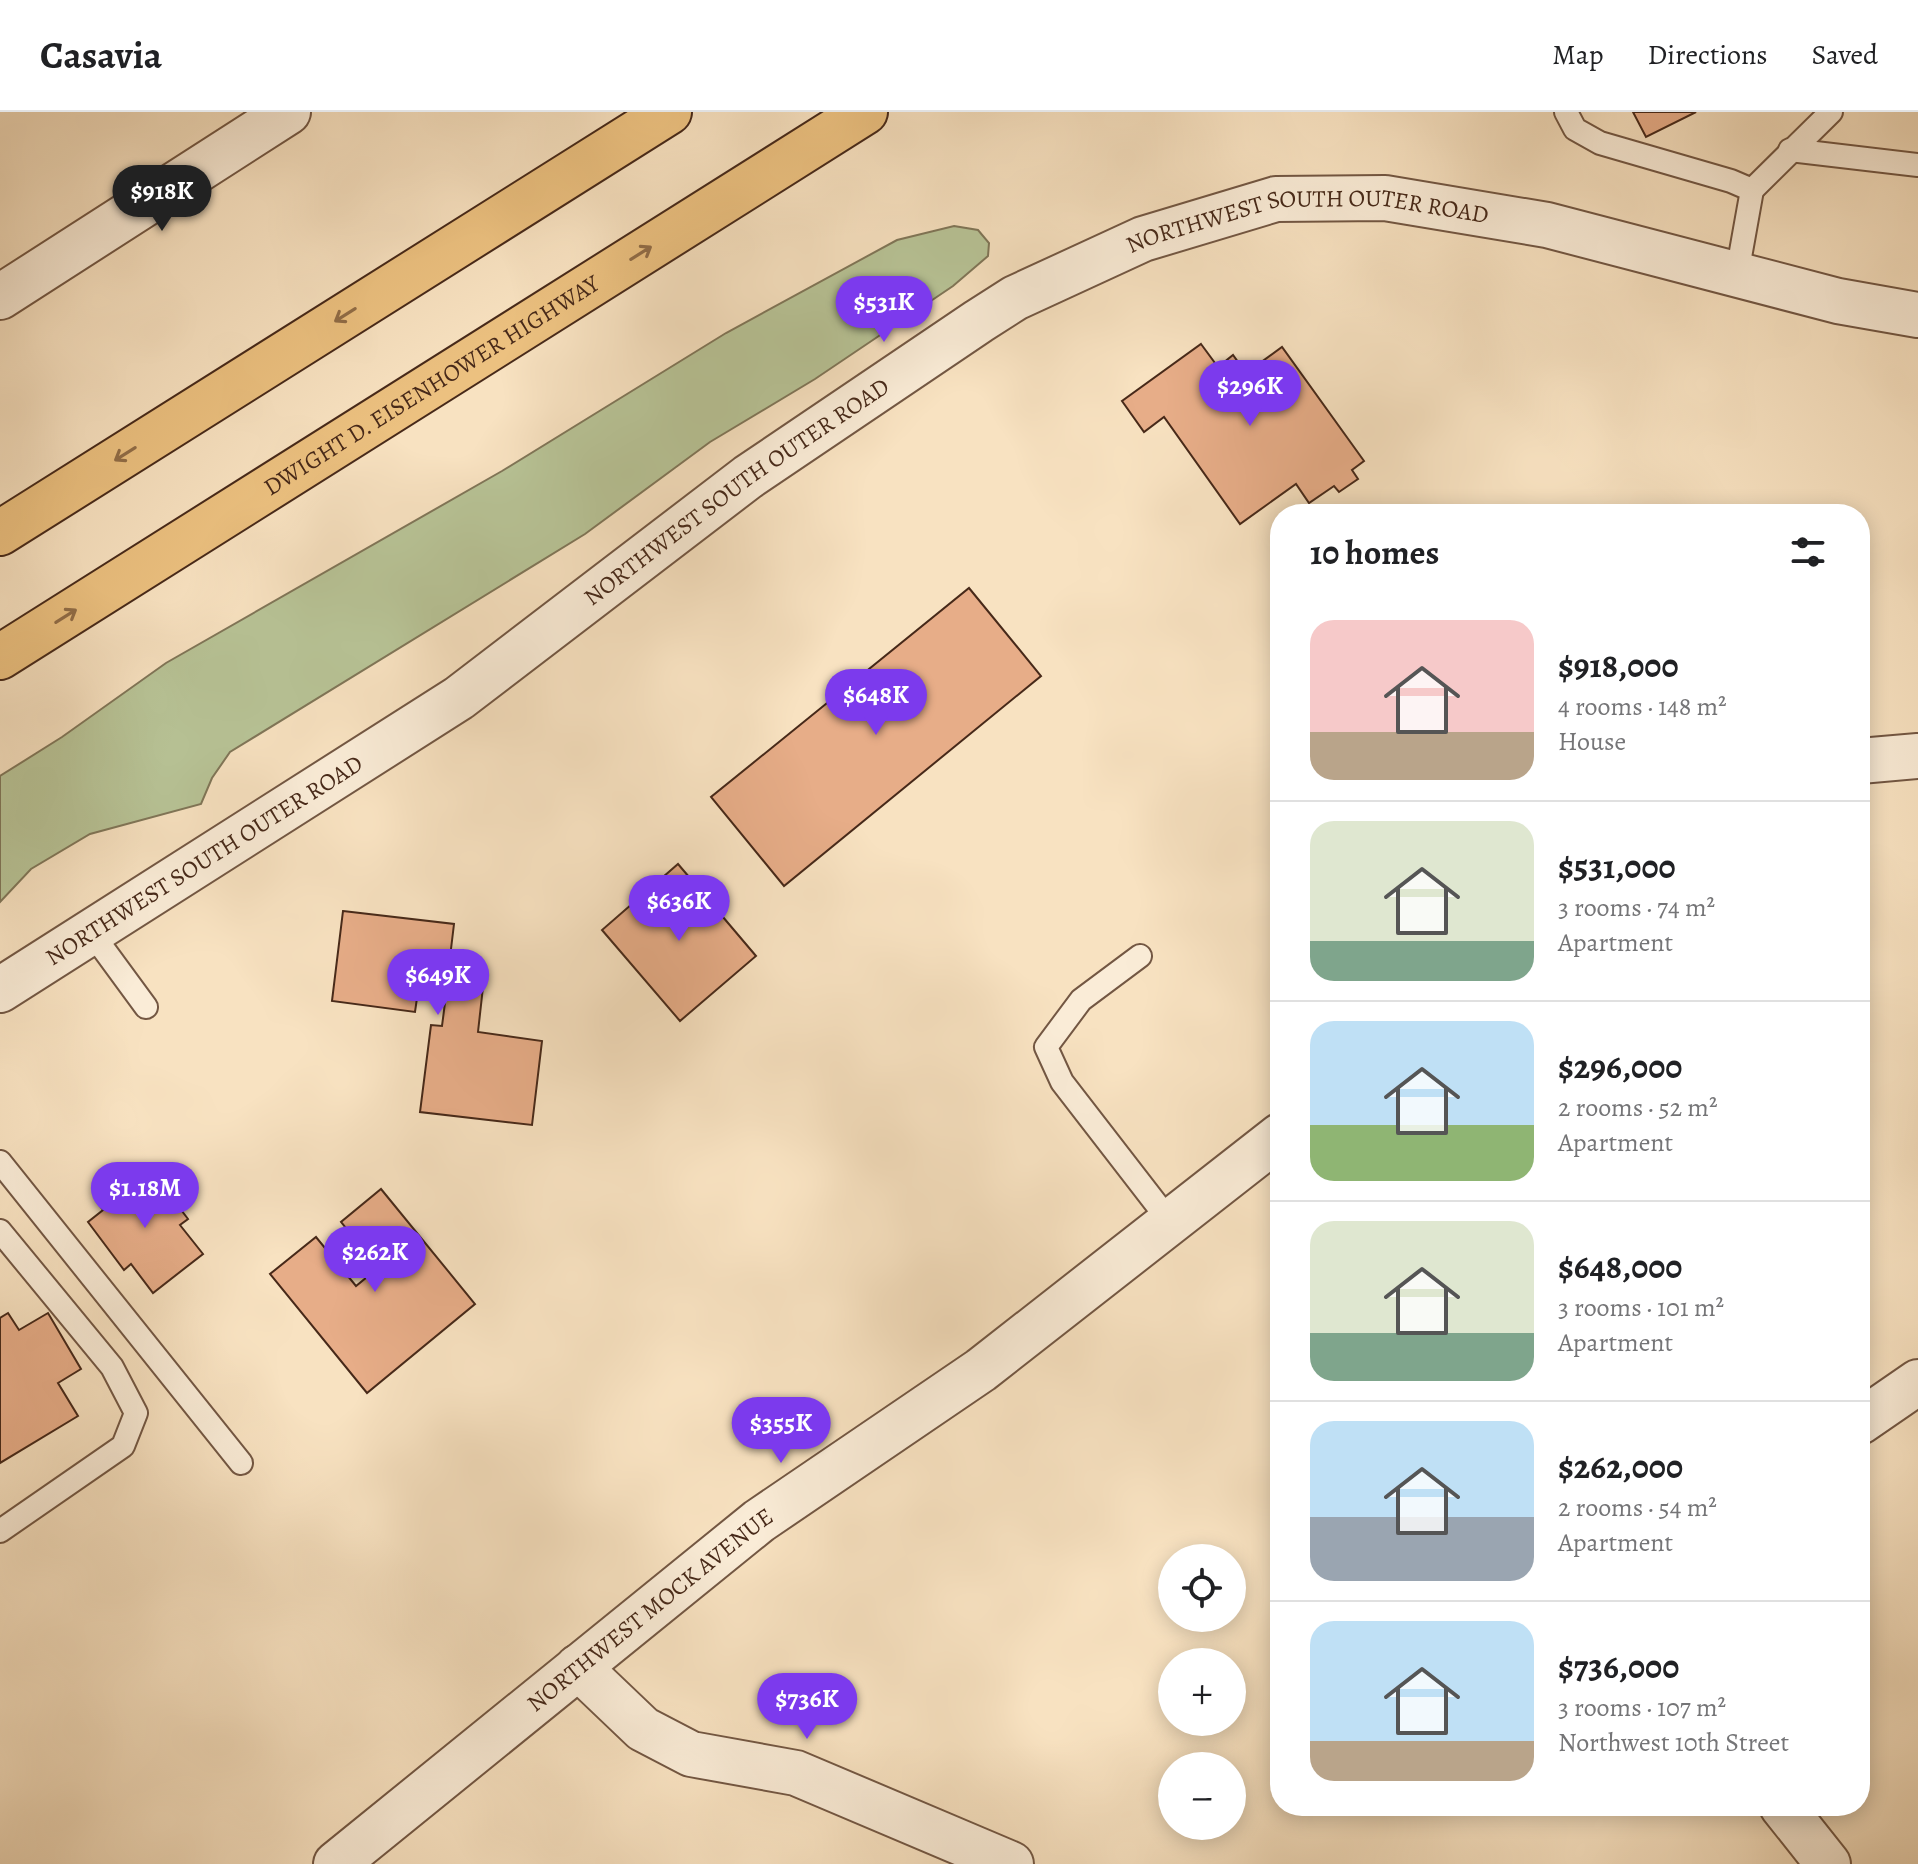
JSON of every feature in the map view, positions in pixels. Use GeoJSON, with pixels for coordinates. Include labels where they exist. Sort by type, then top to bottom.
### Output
{"type":"FeatureCollection","features":[{"type":"Feature","properties":{"kind":"highway"},"geometry":{"type":"LineString","coordinates":[[410,274],[621,112]]}},
{"type":"Feature","properties":{"kind":"highway"},"geometry":{"type":"LineString","coordinates":[[0,533],[669,112]]}},
{"type":"Feature","properties":{"kind":"highway","name":"DWIGHT D. EISENHOWER HIGHWAY"},"geometry":{"type":"LineString","coordinates":[[0,657],[865,112]]}},
{"type":"Feature","properties":{"kind":"street"},"geometry":{"type":"LineString","coordinates":[[0,297],[288,112]]}},
{"type":"Feature","properties":{"kind":"street","name":"NORTHWEST SOUTH OUTER ROAD"},"geometry":{"type":"LineString","coordinates":[[0,990],[459,698],[748,477],[979,321],[1015,298],[1143,239],[1276,199],[1385,198],[1547,225],[1838,301],[1918,315]]}},
{"type":"Feature","properties":{"kind":"street"},"geometry":{"type":"LineString","coordinates":[[1870,760],[1918,756]]}},
{"type":"Feature","properties":{"kind":"street","name":"NORTHWEST MOCK AVENUE"},"geometry":{"type":"LineString","coordinates":[[336,1864],[759,1521],[981,1370],[1171,1223],[1270,1159]]}},
{"type":"Feature","properties":{"kind":"street"},"geometry":{"type":"LineString","coordinates":[[1870,1415],[1918,1382]]}},
{"type":"Feature","properties":{"kind":"street"},"geometry":{"type":"LineString","coordinates":[[578,1667],[643,1729],[691,1754],[796,1773],[1011,1864]]}},
{"type":"Feature","properties":{"kind":"street"},"geometry":{"type":"LineString","coordinates":[[1790,1816],[1828,1864]]}},
{"type":"Feature","properties":{"kind":"lane"},"geometry":{"type":"LineString","coordinates":[[1566,112],[1575,129],[1600,143],[1752,190]]}},
{"type":"Feature","properties":{"kind":"lane"},"geometry":{"type":"LineString","coordinates":[[1737,274],[1752,190],[1831,112]]}},
{"type":"Feature","properties":{"kind":"lane"},"geometry":{"type":"LineString","coordinates":[[1790,150],[1918,165]]}},
{"type":"Feature","properties":{"kind":"lane"},"geometry":{"type":"LineString","coordinates":[[91,932],[146,1007]]}},
{"type":"Feature","properties":{"kind":"lane"},"geometry":{"type":"LineString","coordinates":[[1140,956],[1081,1000],[1046,1047],[1062,1082],[1171,1223]]}},
{"type":"Feature","properties":{"kind":"lane"},"geometry":{"type":"LineString","coordinates":[[0,1162],[241,1463]]}},
{"type":"Feature","properties":{"kind":"lane"},"geometry":{"type":"LineString","coordinates":[[0,1231],[112,1367],[136,1413],[123,1446],[0,1531]]}},
{"type":"Feature","properties":{"kind":"green space"},"geometry":{"type":"Polygon","coordinates":[[[954,226],[978,230],[989,243],[988,256],[953,286],[815,379],[710,442],[585,534],[230,752],[212,778],[201,804],[90,834],[31,869],[0,902],[0,776],[62,737],[166,663],[502,471],[726,333],[897,240],[954,226]]]}},
{"type":"Feature","properties":{"kind":"building"},"geometry":{"type":"Polygon","coordinates":[[[1633,112],[1696,112],[1646,137],[1633,112]]]}},
{"type":"Feature","properties":{"kind":"building"},"geometry":{"type":"Polygon","coordinates":[[[1201,344],[1218,367],[1233,355],[1246,373],[1282,347],[1364,461],[1352,470],[1358,479],[1339,492],[1334,486],[1309,503],[1296,484],[1240,524],[1164,417],[1144,432],[1122,401],[1201,344]]]}},
{"type":"Feature","properties":{"kind":"building"},"geometry":{"type":"Polygon","coordinates":[[[969,588],[1041,676],[784,886],[711,797],[969,588]]]}},
{"type":"Feature","properties":{"kind":"building"},"geometry":{"type":"Polygon","coordinates":[[[678,864],[756,956],[680,1021],[602,930],[678,864]]]}},
{"type":"Feature","properties":{"kind":"building"},"geometry":{"type":"Polygon","coordinates":[[[343,911],[454,924],[448,974],[484,978],[478,1032],[542,1041],[532,1125],[420,1112],[431,1025],[442,1026],[446,995],[418,991],[415,1012],[332,1001],[343,911]]]}},
{"type":"Feature","properties":{"kind":"building"},"geometry":{"type":"Polygon","coordinates":[[[139,1169],[145,1177],[152,1172],[188,1219],[180,1225],[203,1254],[153,1293],[131,1264],[124,1270],[88,1222],[103,1210],[97,1202],[139,1169]]]}},
{"type":"Feature","properties":{"kind":"building"},"geometry":{"type":"Polygon","coordinates":[[[381,1189],[475,1304],[367,1393],[270,1274],[316,1237],[356,1286],[378,1268],[341,1222],[381,1189]]]}},
{"type":"Feature","properties":{"kind":"building"},"geometry":{"type":"Polygon","coordinates":[[[8,1313],[19,1330],[48,1313],[81,1369],[58,1383],[78,1416],[0,1463],[0,1318],[8,1313]]]}}]}
